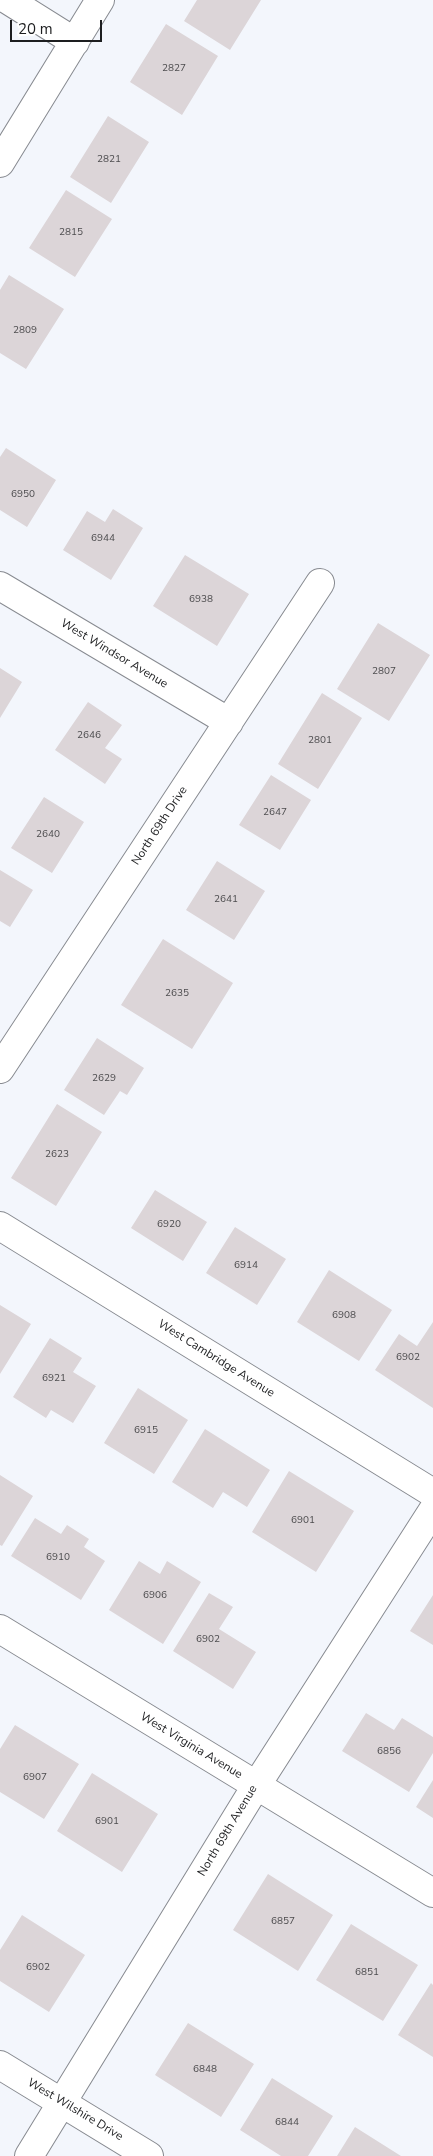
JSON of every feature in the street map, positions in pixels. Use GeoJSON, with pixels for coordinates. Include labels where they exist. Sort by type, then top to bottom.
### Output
{"type":"FeatureCollection","features":[{"type":"Feature","properties":{"kind":"street"},"geometry":{"type":"LineString","coordinates":[[8,0],[75,42]]}},
{"type":"Feature","properties":{"kind":"street"},"geometry":{"type":"LineString","coordinates":[[0,162],[100,0]]}},
{"type":"Feature","properties":{"kind":"street","name":"North 69th Drive"},"geometry":{"type":"LineString","coordinates":[[0,1069],[320,583]]}},
{"type":"Feature","properties":{"kind":"street","name":"West Windsor Avenue"},"geometry":{"type":"LineString","coordinates":[[0,586],[229,722]]}},
{"type":"Feature","properties":{"kind":"street","name":"West Cambridge Avenue"},"geometry":{"type":"LineString","coordinates":[[0,1226],[433,1493]]}},
{"type":"Feature","properties":{"kind":"street","name":"North 69th Avenue"},"geometry":{"type":"LineString","coordinates":[[29,2156],[256,1786],[433,1510]]}},
{"type":"Feature","properties":{"kind":"street","name":"West Virginia Avenue"},"geometry":{"type":"LineString","coordinates":[[0,1629],[433,1894]]}},
{"type":"Feature","properties":{"kind":"street","name":"West Wilshire Drive"},"geometry":{"type":"LineString","coordinates":[[0,2065],[149,2156]]}},
{"type":"Feature","properties":{"kind":"building"},"geometry":{"type":"Polygon","coordinates":[[[197,0],[261,0],[230,50],[184,21],[197,0]]]}},
{"type":"Feature","properties":{"kind":"building"},"geometry":{"type":"Polygon","coordinates":[[[166,24],[218,56],[182,115],[130,82],[166,24]]]}},
{"type":"Feature","properties":{"kind":"building"},"geometry":{"type":"Polygon","coordinates":[[[108,116],[149,142],[111,203],[70,177],[108,116]]]}},
{"type":"Feature","properties":{"kind":"building"},"geometry":{"type":"Polygon","coordinates":[[[66,190],[112,219],[75,277],[29,248],[66,190]]]}},
{"type":"Feature","properties":{"kind":"building"},"geometry":{"type":"Polygon","coordinates":[[[9,275],[64,309],[26,369],[0,353],[0,290],[9,275]]]}},
{"type":"Feature","properties":{"kind":"building"},"geometry":{"type":"Polygon","coordinates":[[[6,448],[56,480],[27,527],[0,510],[0,457],[6,448]]]}},
{"type":"Feature","properties":{"kind":"building"},"geometry":{"type":"Polygon","coordinates":[[[113,509],[143,528],[111,580],[63,550],[87,511],[105,522],[113,509]]]}},
{"type":"Feature","properties":{"kind":"building"},"geometry":{"type":"Polygon","coordinates":[[[185,555],[249,594],[217,646],[153,606],[185,555]]]}},
{"type":"Feature","properties":{"kind":"building"},"geometry":{"type":"Polygon","coordinates":[[[378,623],[430,655],[389,721],[337,689],[378,623]]]}},
{"type":"Feature","properties":{"kind":"building"},"geometry":{"type":"Polygon","coordinates":[[[0,668],[22,682],[0,718],[0,668]]]}},
{"type":"Feature","properties":{"kind":"building"},"geometry":{"type":"Polygon","coordinates":[[[322,693],[362,718],[318,789],[278,764],[322,693]]]}},
{"type":"Feature","properties":{"kind":"building"},"geometry":{"type":"Polygon","coordinates":[[[88,702],[122,725],[105,748],[122,759],[105,784],[55,750],[88,702]]]}},
{"type":"Feature","properties":{"kind":"building"},"geometry":{"type":"Polygon","coordinates":[[[271,775],[311,800],[280,850],[239,825],[271,775]]]}},
{"type":"Feature","properties":{"kind":"building"},"geometry":{"type":"Polygon","coordinates":[[[44,797],[84,822],[52,873],[11,848],[44,797]]]}},
{"type":"Feature","properties":{"kind":"building"},"geometry":{"type":"Polygon","coordinates":[[[217,861],[265,891],[234,940],[186,910],[217,861]]]}},
{"type":"Feature","properties":{"kind":"building"},"geometry":{"type":"Polygon","coordinates":[[[0,870],[33,890],[10,927],[0,921],[0,870]]]}},
{"type":"Feature","properties":{"kind":"building"},"geometry":{"type":"Polygon","coordinates":[[[163,939],[233,983],[192,1049],[121,1005],[163,939]]]}},
{"type":"Feature","properties":{"kind":"building"},"geometry":{"type":"Polygon","coordinates":[[[97,1038],[144,1068],[127,1095],[120,1091],[104,1115],[64,1090],[97,1038]]]}},
{"type":"Feature","properties":{"kind":"building"},"geometry":{"type":"Polygon","coordinates":[[[57,1104],[102,1132],[56,1206],[11,1178],[57,1104]]]}},
{"type":"Feature","properties":{"kind":"building"},"geometry":{"type":"Polygon","coordinates":[[[155,1190],[207,1222],[183,1261],[131,1228],[155,1190]]]}},
{"type":"Feature","properties":{"kind":"building"},"geometry":{"type":"Polygon","coordinates":[[[235,1227],[286,1259],[257,1305],[206,1273],[235,1227]]]}},
{"type":"Feature","properties":{"kind":"building"},"geometry":{"type":"Polygon","coordinates":[[[329,1270],[392,1310],[359,1361],[297,1322],[329,1270]]]}},
{"type":"Feature","properties":{"kind":"building"},"geometry":{"type":"Polygon","coordinates":[[[0,1305],[31,1324],[0,1374],[0,1305]]]}},
{"type":"Feature","properties":{"kind":"building"},"geometry":{"type":"Polygon","coordinates":[[[433,1322],[433,1408],[375,1370],[399,1334],[417,1346],[433,1322]]]}},
{"type":"Feature","properties":{"kind":"building"},"geometry":{"type":"Polygon","coordinates":[[[50,1338],[82,1358],[73,1372],[96,1386],[73,1423],[51,1410],[46,1418],[13,1397],[50,1338]]]}},
{"type":"Feature","properties":{"kind":"building"},"geometry":{"type":"Polygon","coordinates":[[[138,1388],[188,1420],[154,1474],[104,1443],[138,1388]]]}},
{"type":"Feature","properties":{"kind":"building"},"geometry":{"type":"Polygon","coordinates":[[[205,1429],[270,1470],[247,1507],[223,1492],[213,1508],[172,1482],[205,1429]]]}},
{"type":"Feature","properties":{"kind":"building"},"geometry":{"type":"Polygon","coordinates":[[[289,1471],[354,1511],[316,1572],[252,1532],[289,1471]]]}},
{"type":"Feature","properties":{"kind":"building"},"geometry":{"type":"Polygon","coordinates":[[[0,1475],[33,1496],[2,1546],[0,1545],[0,1475]]]}},
{"type":"Feature","properties":{"kind":"building"},"geometry":{"type":"Polygon","coordinates":[[[35,1518],[61,1534],[67,1525],[89,1539],[84,1547],[105,1561],[81,1600],[11,1556],[35,1518]]]}},
{"type":"Feature","properties":{"kind":"building"},"geometry":{"type":"Polygon","coordinates":[[[139,1561],[160,1574],[167,1561],[201,1582],[163,1644],[109,1610],[139,1561]]]}},
{"type":"Feature","properties":{"kind":"building"},"geometry":{"type":"Polygon","coordinates":[[[209,1593],[233,1607],[219,1629],[256,1652],[233,1689],[173,1651],[209,1593]]]}},
{"type":"Feature","properties":{"kind":"building"},"geometry":{"type":"Polygon","coordinates":[[[433,1595],[433,1645],[410,1631],[433,1595]]]}},
{"type":"Feature","properties":{"kind":"building"},"geometry":{"type":"Polygon","coordinates":[[[366,1713],[394,1730],[402,1718],[433,1737],[433,1753],[409,1792],[342,1751],[366,1713]]]}},
{"type":"Feature","properties":{"kind":"building"},"geometry":{"type":"Polygon","coordinates":[[[15,1725],[79,1764],[44,1819],[0,1792],[0,1749],[15,1725]]]}},
{"type":"Feature","properties":{"kind":"building"},"geometry":{"type":"Polygon","coordinates":[[[92,1773],[158,1814],[122,1872],[57,1831],[92,1773]]]}},
{"type":"Feature","properties":{"kind":"building"},"geometry":{"type":"Polygon","coordinates":[[[433,1780],[433,1818],[416,1807],[433,1780]]]}},
{"type":"Feature","properties":{"kind":"building"},"geometry":{"type":"Polygon","coordinates":[[[268,1874],[333,1915],[298,1971],[233,1930],[268,1874]]]}},
{"type":"Feature","properties":{"kind":"building"},"geometry":{"type":"Polygon","coordinates":[[[22,1915],[85,1955],[49,2012],[0,1981],[0,1950],[22,1915]]]}},
{"type":"Feature","properties":{"kind":"building"},"geometry":{"type":"Polygon","coordinates":[[[351,1924],[418,1965],[383,2021],[316,1980],[351,1924]]]}},
{"type":"Feature","properties":{"kind":"building"},"geometry":{"type":"Polygon","coordinates":[[[431,1983],[433,1985],[433,2057],[398,2035],[431,1983]]]}},
{"type":"Feature","properties":{"kind":"building"},"geometry":{"type":"Polygon","coordinates":[[[188,2023],[254,2064],[221,2117],[155,2075],[188,2023]]]}},
{"type":"Feature","properties":{"kind":"building"},"geometry":{"type":"Polygon","coordinates":[[[272,2078],[333,2116],[308,2156],[281,2156],[240,2130],[272,2078]]]}},
{"type":"Feature","properties":{"kind":"building"},"geometry":{"type":"Polygon","coordinates":[[[355,2127],[401,2156],[337,2156],[355,2127]]]}}]}
